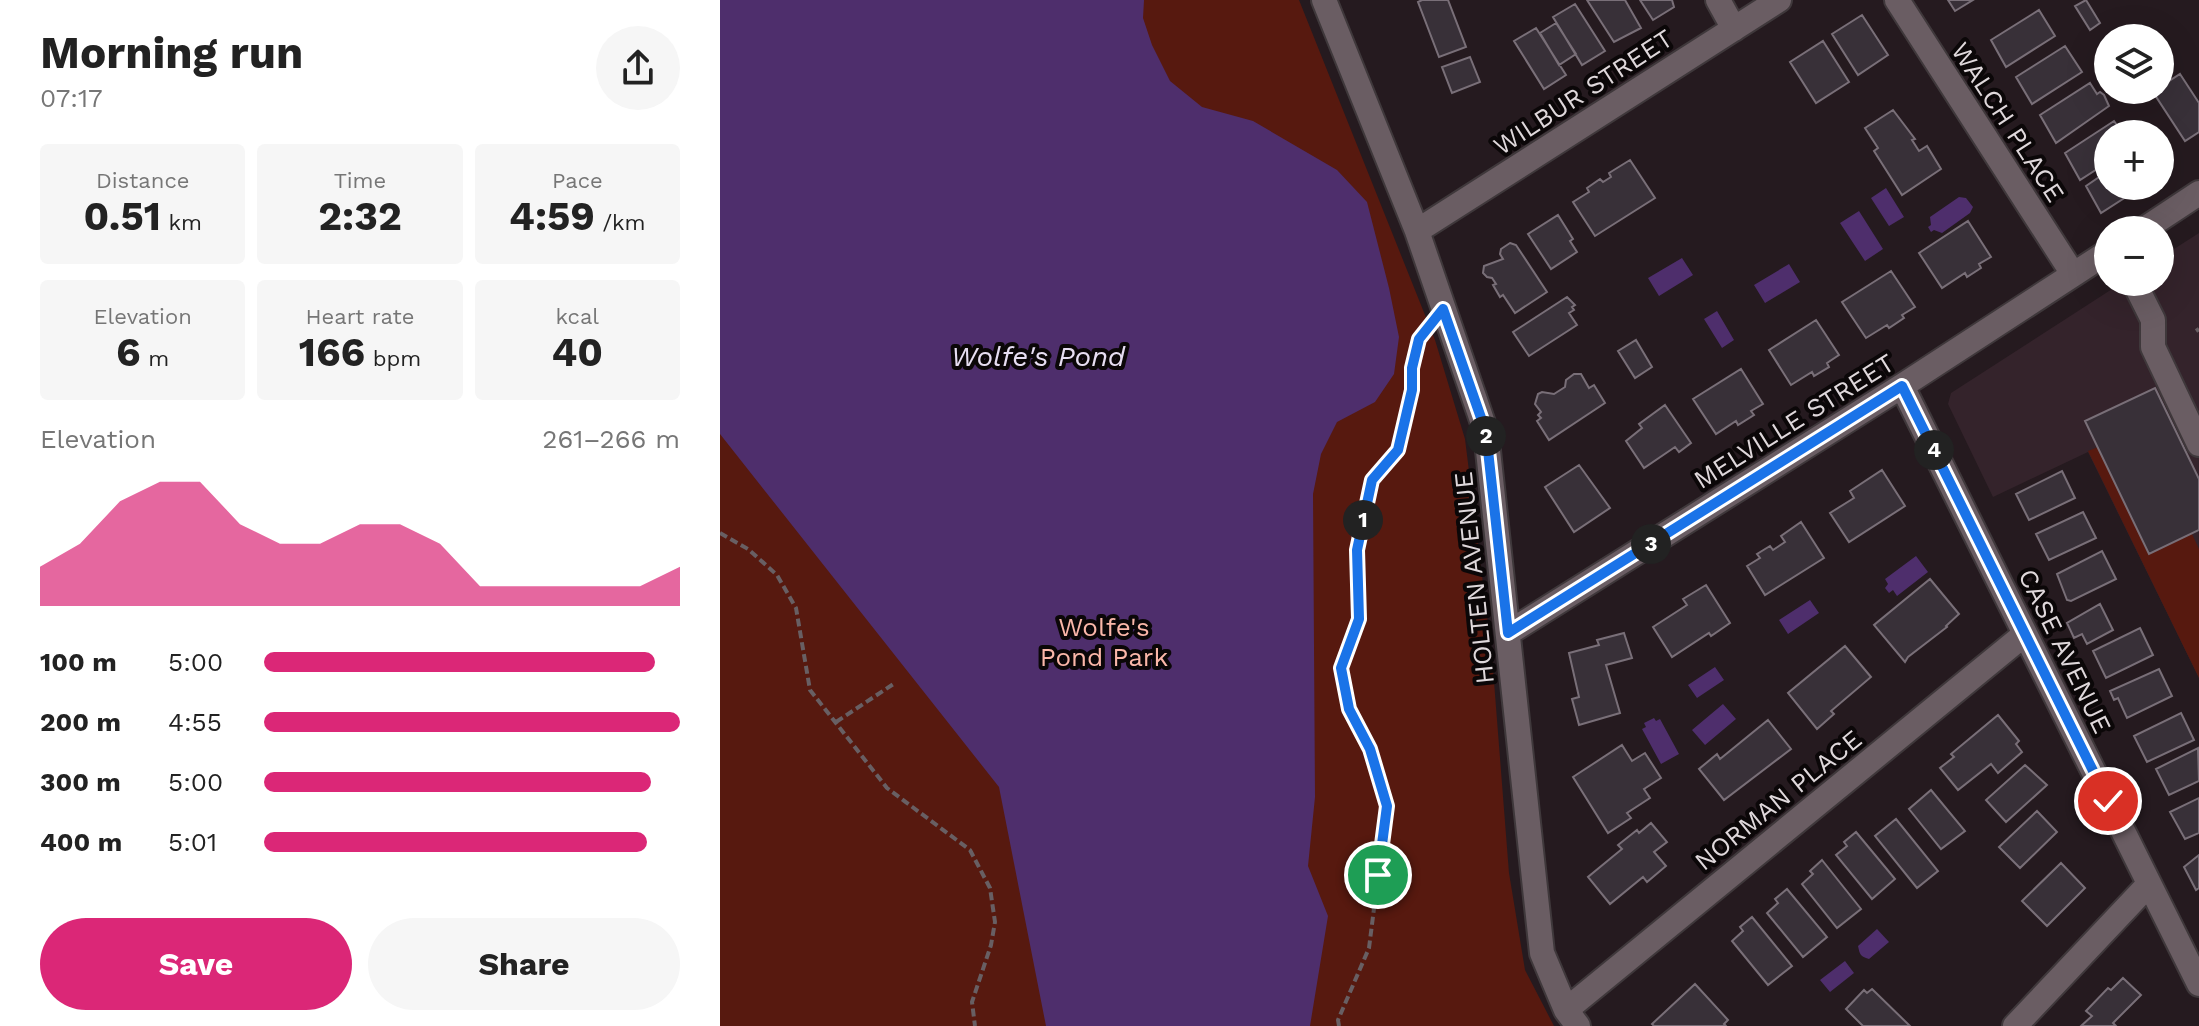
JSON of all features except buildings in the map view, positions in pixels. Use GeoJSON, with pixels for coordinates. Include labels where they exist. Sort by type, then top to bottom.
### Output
{"type":"FeatureCollection","features":[{"type":"Feature","properties":{"kind":"street","name":"HOLTEN AVENUE"},"geometry":{"type":"LineString","coordinates":[[1324,0],[1417,231],[1486,432],[1542,953],[1572,1018]]}},
{"type":"Feature","properties":{"kind":"street"},"geometry":{"type":"LineString","coordinates":[[1718,0],[1734,29]]}},
{"type":"Feature","properties":{"kind":"street","name":"WILBUR STREET"},"geometry":{"type":"LineString","coordinates":[[1417,231],[1779,0]]}},
{"type":"Feature","properties":{"kind":"street","name":"WALCH PLACE"},"geometry":{"type":"LineString","coordinates":[[1897,0],[2073,274]]}},
{"type":"Feature","properties":{"kind":"street"},"geometry":{"type":"LineString","coordinates":[[2164,216],[2199,193]]}},
{"type":"Feature","properties":{"kind":"street","name":"MELVILLE STREET"},"geometry":{"type":"LineString","coordinates":[[1508,633],[1902,386],[2094,261]]}},
{"type":"Feature","properties":{"kind":"street"},"geometry":{"type":"LineString","coordinates":[[2141,296],[2153,320],[2153,347],[2199,444]]}},
{"type":"Feature","properties":{"kind":"street","name":"CASE AVENUE"},"geometry":{"type":"LineString","coordinates":[[1902,386],[2199,984]]}},
{"type":"Feature","properties":{"kind":"street","name":"NORMAN PLACE"},"geometry":{"type":"LineString","coordinates":[[1572,1018],[2025,634]]}},
{"type":"Feature","properties":{"kind":"street"},"geometry":{"type":"LineString","coordinates":[[2015,1026],[2149,884]]}},
{"type":"Feature","properties":{"kind":"path"},"geometry":{"type":"LineString","coordinates":[[1339,1026],[1338,1020],[1369,948],[1387,806],[1370,749],[1349,709],[1341,668],[1359,619],[1357,550],[1372,480],[1398,450],[1412,390],[1412,368],[1419,339],[1443,309]]}},
{"type":"Feature","properties":{"kind":"path"},"geometry":{"type":"LineString","coordinates":[[720,533],[748,549],[777,575],[796,608],[810,690],[887,788],[970,850],[990,888],[995,922],[991,945],[972,1002],[975,1026]]}},
{"type":"Feature","properties":{"kind":"path"},"geometry":{"type":"LineString","coordinates":[[836,722],[895,683]]}},
{"type":"Feature","properties":{"kind":"shaded area"},"geometry":{"type":"Polygon","coordinates":[[[2199,233],[2199,678],[2088,452],[1993,497],[1948,404],[1951,393],[2101,296],[2174,296],[2174,249],[2199,233]]]}},
{"type":"Feature","properties":{"kind":"green space","name":"Wolfe's Pond"},"geometry":{"type":"Polygon","coordinates":[[[720,0],[1299,0],[1435,340],[1465,439],[1492,656],[1509,873],[1525,970],[1554,1026],[720,1026],[720,0]]]}},
{"type":"Feature","properties":{"kind":"green space"},"geometry":{"type":"Polygon","coordinates":[[[2098,447],[2149,554],[2192,534],[2199,549],[2199,678],[2088,451],[2098,447]]]}},
{"type":"Feature","properties":{"kind":"water","name":"Wolfe's Pond"},"geometry":{"type":"Polygon","coordinates":[[[720,0],[1144,0],[1143,18],[1170,81],[1202,107],[1253,121],[1337,170],[1367,202],[1399,337],[1394,374],[1375,402],[1337,422],[1321,454],[1313,494],[1315,797],[1308,866],[1328,916],[1310,1026],[1046,1026],[999,787],[720,434],[720,0]]]}},
{"type":"Feature","properties":{"kind":"water"},"geometry":{"type":"Polygon","coordinates":[[[1886,188],[1904,217],[1889,226],[1871,198],[1886,188]]]}},
{"type":"Feature","properties":{"kind":"water"},"geometry":{"type":"Polygon","coordinates":[[[1959,197],[1966,198],[1973,207],[1970,213],[1942,233],[1931,232],[1928,227],[1931,225],[1930,217],[1959,197]]]}},
{"type":"Feature","properties":{"kind":"water"},"geometry":{"type":"Polygon","coordinates":[[[1859,211],[1883,249],[1865,261],[1840,223],[1859,211]]]}},
{"type":"Feature","properties":{"kind":"water"},"geometry":{"type":"Polygon","coordinates":[[[1682,258],[1693,275],[1659,296],[1648,278],[1682,258]]]}},
{"type":"Feature","properties":{"kind":"water"},"geometry":{"type":"Polygon","coordinates":[[[1789,264],[1800,282],[1765,303],[1754,285],[1789,264]]]}},
{"type":"Feature","properties":{"kind":"water"},"geometry":{"type":"Polygon","coordinates":[[[1717,311],[1734,340],[1722,348],[1704,319],[1717,311]]]}},
{"type":"Feature","properties":{"kind":"water"},"geometry":{"type":"Polygon","coordinates":[[[1916,556],[1928,572],[1897,596],[1893,590],[1889,593],[1885,588],[1888,584],[1885,579],[1916,556]]]}},
{"type":"Feature","properties":{"kind":"water"},"geometry":{"type":"Polygon","coordinates":[[[1810,600],[1819,613],[1788,634],[1779,620],[1810,600]]]}},
{"type":"Feature","properties":{"kind":"water"},"geometry":{"type":"Polygon","coordinates":[[[1715,667],[1724,680],[1697,698],[1688,685],[1715,667]]]}},
{"type":"Feature","properties":{"kind":"water"},"geometry":{"type":"Polygon","coordinates":[[[1723,704],[1736,719],[1705,745],[1692,730],[1723,704]]]}},
{"type":"Feature","properties":{"kind":"water"},"geometry":{"type":"Polygon","coordinates":[[[1654,718],[1656,721],[1660,719],[1679,754],[1661,764],[1642,729],[1646,727],[1644,723],[1654,718]]]}},
{"type":"Feature","properties":{"kind":"water"},"geometry":{"type":"Polygon","coordinates":[[[1877,929],[1889,942],[1869,959],[1861,955],[1858,946],[1877,929]]]}},
{"type":"Feature","properties":{"kind":"water"},"geometry":{"type":"Polygon","coordinates":[[[1845,961],[1854,973],[1830,992],[1820,980],[1845,961]]]}},
{"type":"Feature","properties":{"kind":"route"},"geometry":{"type":"LineString","coordinates":[[1378,875],[1387,806],[1370,749],[1349,709],[1341,668],[1359,619],[1357,550],[1372,480],[1398,450],[1412,390],[1412,368],[1419,339],[1443,309],[1486,432],[1508,633],[1902,386],[2108,801]]}},
{"type":"Feature","properties":{"kind":"park label","name":"Wolfe's Pond Park"},"geometry":{"type":"Point","coordinates":[1104,642]}}]}
